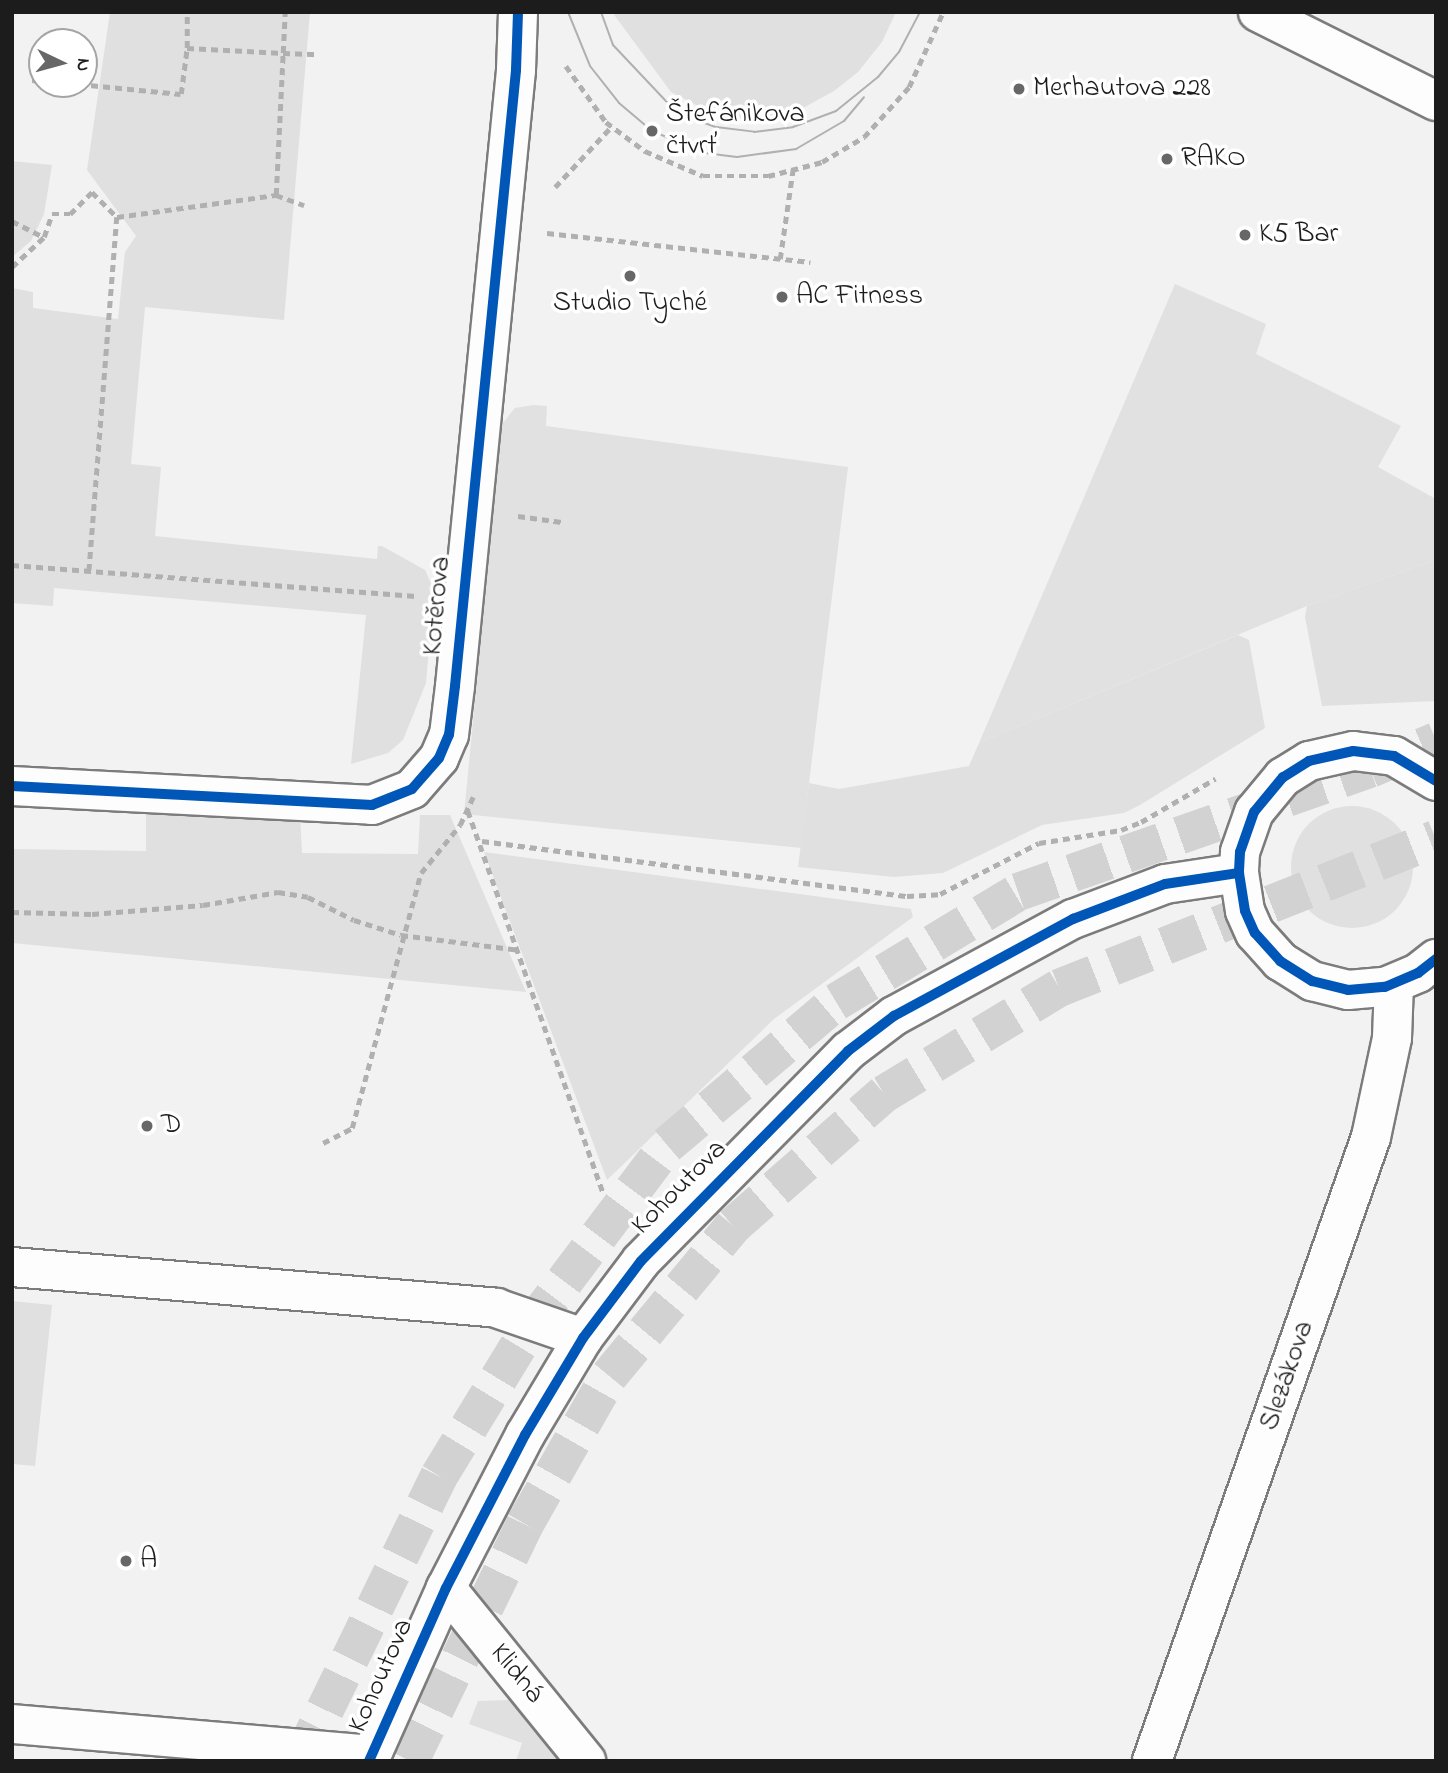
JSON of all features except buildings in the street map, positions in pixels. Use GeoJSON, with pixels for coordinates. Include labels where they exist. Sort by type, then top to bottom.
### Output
{"type":"FeatureCollection","features":[{"type":"Feature","properties":{"kind":"street","name":"Kotěrova"},"geometry":{"type":"LineString","coordinates":[[12,786],[372,805],[394,797],[427,775],[449,735],[500,228],[518,12]]}},
{"type":"Feature","properties":{"kind":"street"},"geometry":{"type":"LineString","coordinates":[[1258,12],[1436,101]]}},
{"type":"Feature","properties":{"kind":"street"},"geometry":{"type":"LineString","coordinates":[[1430,773],[1394,756],[1353,751],[1309,761],[1283,777],[1254,812],[1240,852],[1239,873],[1245,911],[1255,933],[1280,961],[1312,981],[1348,990],[1394,985],[1436,959]]}},
{"type":"Feature","properties":{"kind":"street","name":"Kohoutova"},"geometry":{"type":"LineString","coordinates":[[370,1758],[446,1588],[525,1435],[583,1338],[640,1261],[848,1051],[894,1016],[1073,919],[1165,884],[1239,873]]}},
{"type":"Feature","properties":{"kind":"street","name":"Slezákova"},"geometry":{"type":"LineString","coordinates":[[1152,1761],[1371,1137],[1392,1038],[1394,985]]}},
{"type":"Feature","properties":{"kind":"street"},"geometry":{"type":"LineString","coordinates":[[12,1267],[496,1308],[583,1338]]}},
{"type":"Feature","properties":{"kind":"street","name":"Klidná"},"geometry":{"type":"LineString","coordinates":[[446,1588],[586,1761]]}},
{"type":"Feature","properties":{"kind":"street"},"geometry":{"type":"LineString","coordinates":[[12,1724],[370,1758]]}},
{"type":"Feature","properties":{"kind":"path"},"geometry":{"type":"LineString","coordinates":[[98,86],[181,94],[187,48],[187,12]]}},
{"type":"Feature","properties":{"kind":"path"},"geometry":{"type":"LineString","coordinates":[[276,195],[285,12]]}},
{"type":"Feature","properties":{"kind":"path"},"geometry":{"type":"LineString","coordinates":[[560,54],[575,84],[606,122],[645,151],[704,176],[768,176],[822,162],[864,137],[909,87],[943,12]]}},
{"type":"Feature","properties":{"kind":"path"},"geometry":{"type":"LineString","coordinates":[[187,48],[318,54]]}},
{"type":"Feature","properties":{"kind":"path"},"geometry":{"type":"LineString","coordinates":[[780,259],[793,169]]}},
{"type":"Feature","properties":{"kind":"path"},"geometry":{"type":"LineString","coordinates":[[12,267],[44,237],[52,214],[70,214],[92,192],[117,217],[89,570]]}},
{"type":"Feature","properties":{"kind":"path"},"geometry":{"type":"LineString","coordinates":[[117,217],[276,195],[304,205]]}},
{"type":"Feature","properties":{"kind":"path"},"geometry":{"type":"LineString","coordinates":[[12,221],[44,237]]}},
{"type":"Feature","properties":{"kind":"path"},"geometry":{"type":"LineString","coordinates":[[500,228],[810,262]]}},
{"type":"Feature","properties":{"kind":"path"},"geometry":{"type":"LineString","coordinates":[[533,518],[562,522]]}},
{"type":"Feature","properties":{"kind":"path"},"geometry":{"type":"LineString","coordinates":[[12,565],[461,600]]}},
{"type":"Feature","properties":{"kind":"path"},"geometry":{"type":"LineString","coordinates":[[482,841],[906,896],[940,894],[1039,843],[1094,835],[1141,822],[1222,775]]}},
{"type":"Feature","properties":{"kind":"path"},"geometry":{"type":"LineString","coordinates":[[468,811],[482,841],[603,1192]]}},
{"type":"Feature","properties":{"kind":"path"},"geometry":{"type":"LineString","coordinates":[[12,912],[92,914],[203,905],[278,892],[308,897],[354,920],[401,935],[520,950]]}},
{"type":"Feature","properties":{"kind":"shaded area"},"geometry":{"type":"Polygon","coordinates":[[[110,12],[310,12],[284,320],[145,307],[131,464],[161,467],[155,536],[377,559],[378,546],[382,546],[425,570],[434,590],[426,683],[403,740],[388,753],[351,764],[366,615],[54,588],[53,606],[12,603],[12,288],[33,292],[33,308],[118,319],[125,252],[136,236],[87,170],[110,12]]]}},
{"type":"Feature","properties":{"kind":"shaded area"},"geometry":{"type":"Polygon","coordinates":[[[612,12],[896,12],[882,42],[858,72],[834,91],[794,113],[743,119],[706,110],[671,92],[612,12]]]}},
{"type":"Feature","properties":{"kind":"shaded area"},"geometry":{"type":"Polygon","coordinates":[[[12,161],[52,165],[44,214],[31,241],[12,257],[12,161]]]}},
{"type":"Feature","properties":{"kind":"shaded area"},"geometry":{"type":"Polygon","coordinates":[[[1175,284],[1266,324],[1256,354],[1401,426],[1378,467],[1436,499],[1436,560],[1307,606],[979,743],[1175,284]]]}},
{"type":"Feature","properties":{"kind":"shaded area"},"geometry":{"type":"Polygon","coordinates":[[[547,406],[546,426],[848,467],[801,848],[464,814],[502,424],[515,408],[547,406]]]}},
{"type":"Feature","properties":{"kind":"shaded area"},"geometry":{"type":"Polygon","coordinates":[[[1436,560],[1436,701],[1322,706],[1305,617],[1307,606],[1436,560]]]}},
{"type":"Feature","properties":{"kind":"shaded area"},"geometry":{"type":"Polygon","coordinates":[[[1238,635],[1249,640],[1265,728],[1140,805],[1124,813],[1042,825],[943,873],[894,877],[798,867],[809,783],[839,789],[969,766],[979,743],[1238,635]]]}},
{"type":"Feature","properties":{"kind":"shaded area"},"geometry":{"type":"Polygon","coordinates":[[[1352,806],[1375,810],[1395,824],[1409,844],[1413,867],[1409,890],[1395,910],[1375,924],[1352,928],[1329,924],[1309,910],[1295,890],[1291,867],[1295,844],[1309,824],[1329,810],[1352,806]]]}},
{"type":"Feature","properties":{"kind":"shaded area"},"geometry":{"type":"Polygon","coordinates":[[[146,814],[300,814],[302,853],[418,854],[420,815],[450,815],[526,992],[12,943],[12,849],[146,851],[146,814]]]}},
{"type":"Feature","properties":{"kind":"shaded area"},"geometry":{"type":"Polygon","coordinates":[[[484,852],[911,909],[913,917],[774,1019],[607,1180],[484,852]]]}},
{"type":"Feature","properties":{"kind":"shaded area"},"geometry":{"type":"Polygon","coordinates":[[[12,1301],[52,1305],[35,1466],[12,1464],[12,1301]]]}},
{"type":"Feature","properties":{"kind":"shaded area"},"geometry":{"type":"Polygon","coordinates":[[[510,1700],[540,1715],[579,1761],[516,1761],[522,1743],[469,1724],[478,1701],[510,1700]]]}},
{"type":"Feature","properties":{"kind":"tunnel"},"geometry":{"type":"LineString","coordinates":[[300,1761],[439,1476],[530,1327],[667,1145],[836,1002],[1018,892],[1370,769],[1436,741]]}},
{"type":"Feature","properties":{"kind":"tunnel"},"geometry":{"type":"LineString","coordinates":[[410,1761],[525,1524],[609,1376],[733,1226],[884,1094],[1059,988],[1436,839]]}},
{"type":"Feature","properties":{"kind":"tram line"},"geometry":{"type":"LineString","coordinates":[[568,12],[590,66],[619,103],[652,131],[705,153],[737,157],[796,149],[844,121],[864,97]]}},
{"type":"Feature","properties":{"kind":"tram line"},"geometry":{"type":"LineString","coordinates":[[601,12],[613,45],[666,101],[688,117],[716,127],[754,132],[793,127],[836,111],[878,77],[899,52],[920,12]]}},
{"type":"Feature","properties":{"kind":"cycle path"},"geometry":{"type":"LineString","coordinates":[[12,786],[372,805],[412,789],[439,758],[449,735],[455,686],[516,70],[518,12]]}},
{"type":"Feature","properties":{"kind":"cycle path"},"geometry":{"type":"LineString","coordinates":[[1436,781],[1394,756],[1353,751],[1309,761],[1283,777],[1254,812],[1240,852],[1239,873],[1245,911],[1255,933],[1280,961],[1312,981],[1348,990],[1385,987],[1418,973],[1436,959]]}},
{"type":"Feature","properties":{"kind":"cycle path"},"geometry":{"type":"LineString","coordinates":[[369,1761],[446,1588],[525,1435],[583,1338],[641,1261],[848,1051],[894,1016],[1073,919],[1165,884],[1239,873]]}},
{"type":"Feature","properties":{"kind":"place","name":"Merhautova 228"},"geometry":{"type":"Point","coordinates":[1019,89]}},
{"type":"Feature","properties":{"kind":"place","name":"Štefánikova čtvrť"},"geometry":{"type":"Point","coordinates":[652,131]}},
{"type":"Feature","properties":{"kind":"place","name":"RAKO"},"geometry":{"type":"Point","coordinates":[1167,159]}},
{"type":"Feature","properties":{"kind":"place","name":"K5 Bar"},"geometry":{"type":"Point","coordinates":[1245,235]}},
{"type":"Feature","properties":{"kind":"place","name":"Studio Tyché"},"geometry":{"type":"Point","coordinates":[630,276]}},
{"type":"Feature","properties":{"kind":"place","name":"AC Fitness"},"geometry":{"type":"Point","coordinates":[782,297]}},
{"type":"Feature","properties":{"kind":"place","name":"D"},"geometry":{"type":"Point","coordinates":[147,1126]}},
{"type":"Feature","properties":{"kind":"place","name":"A"},"geometry":{"type":"Point","coordinates":[126,1561]}}]}
